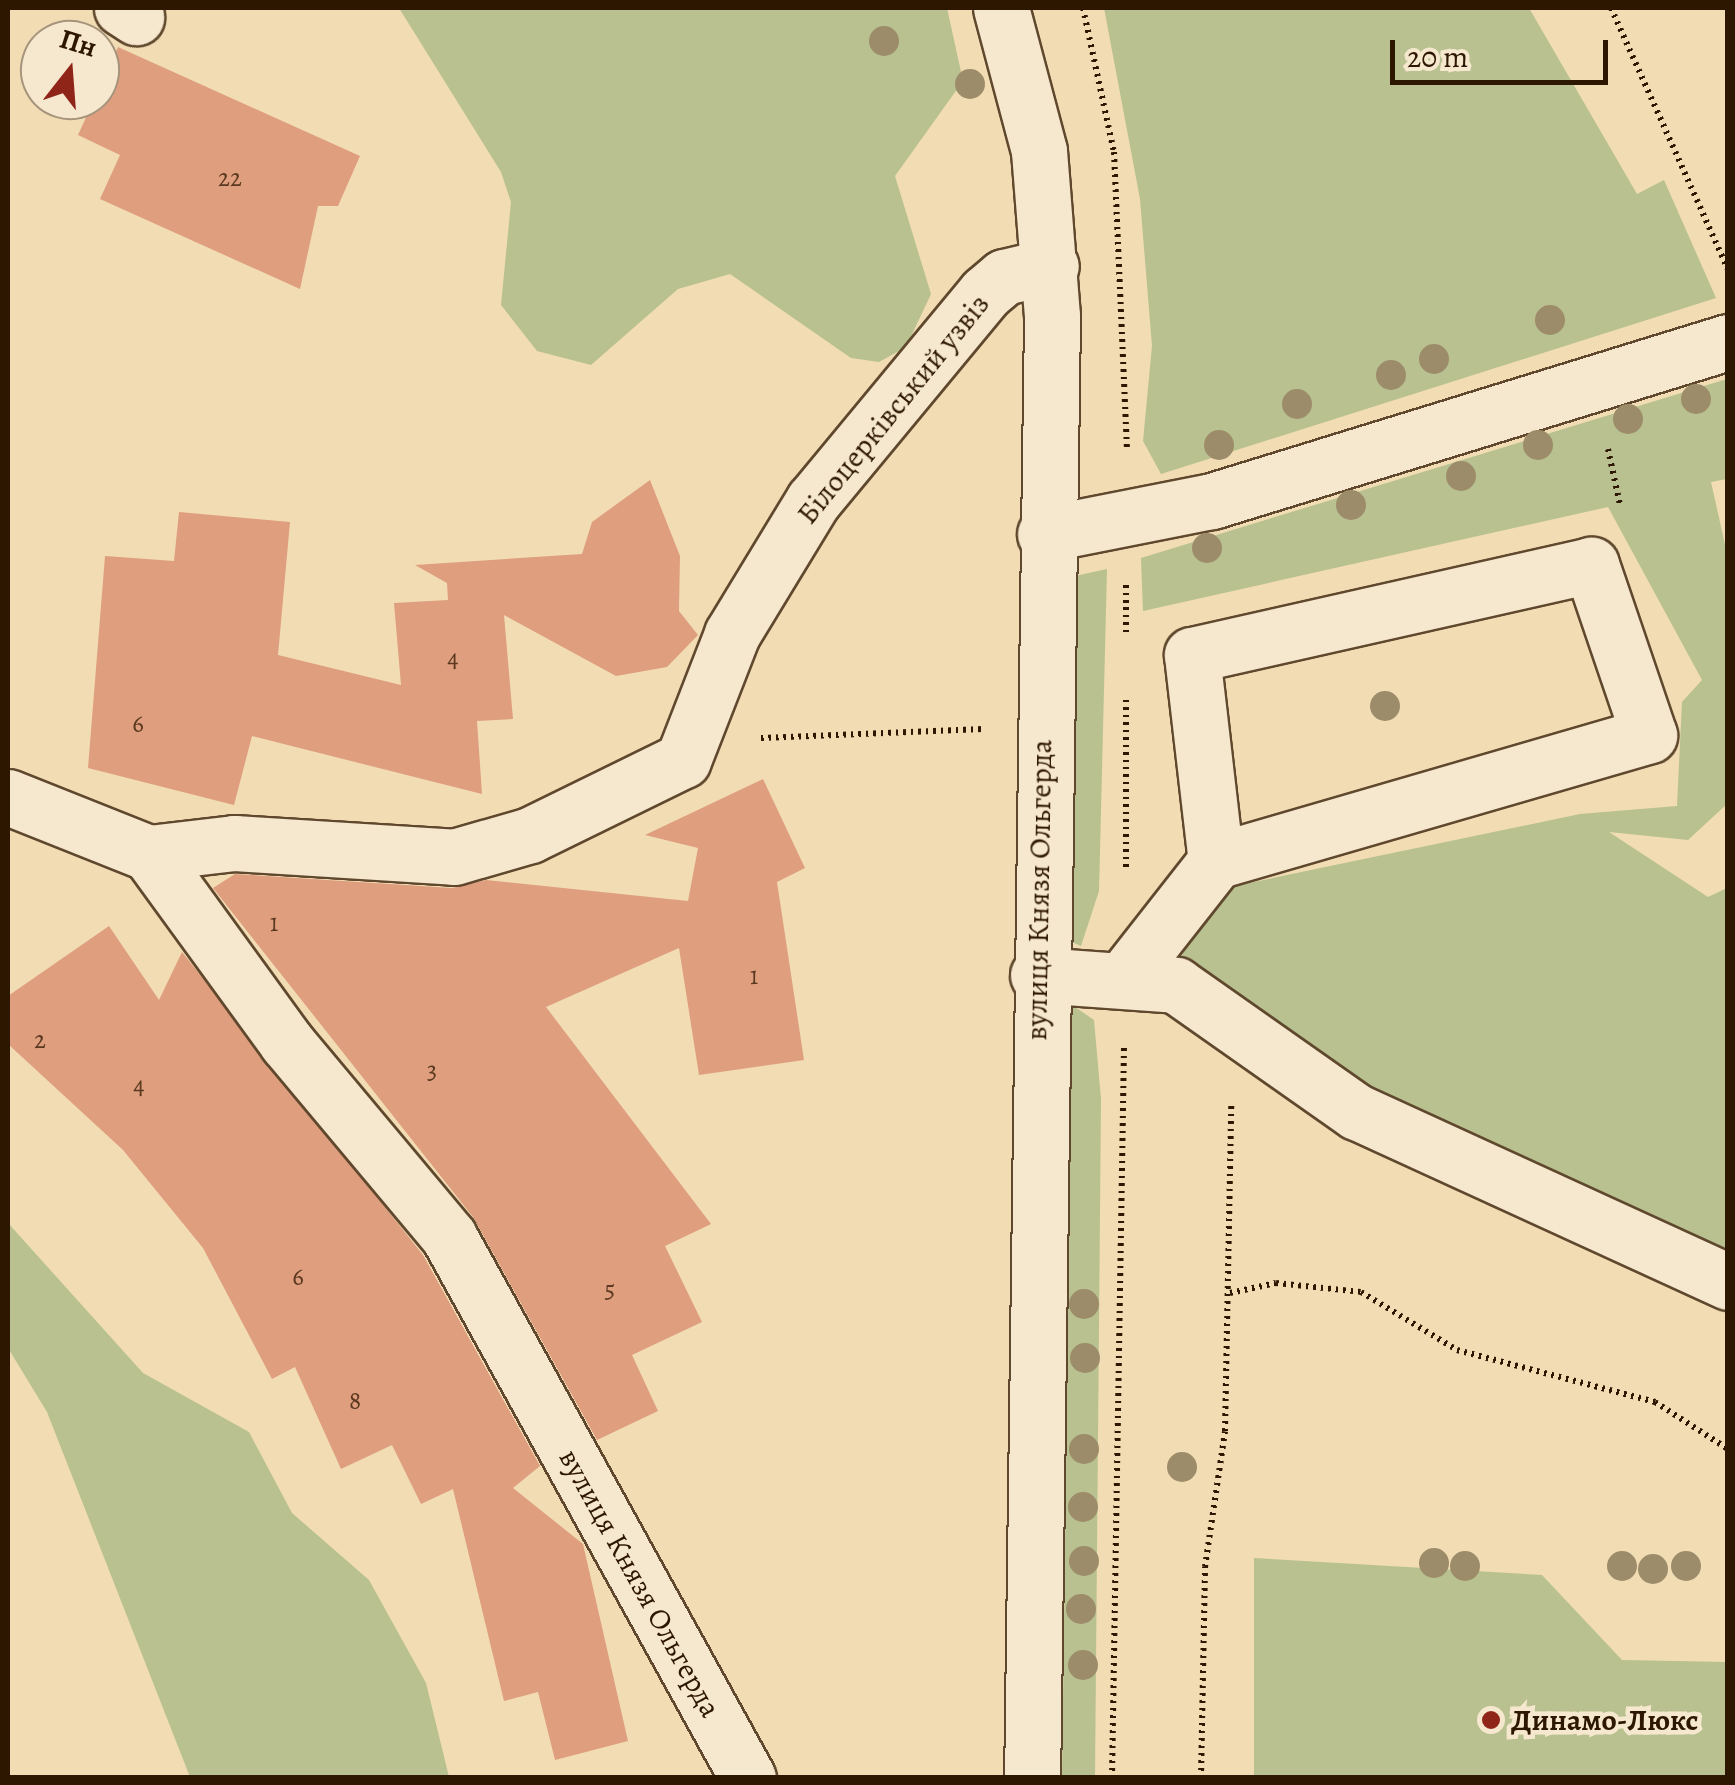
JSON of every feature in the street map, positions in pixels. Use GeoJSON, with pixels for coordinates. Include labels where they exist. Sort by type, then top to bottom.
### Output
{"type":"FeatureCollection","features":[{"type":"Feature","properties":{"kind":"street","name":"вулиця Князя Ольгерда"},"geometry":{"type":"LineString","coordinates":[[1001,8],[1032,115],[1051,266],[1038,975],[1032,1778]]}},
{"type":"Feature","properties":{"kind":"street","name":"Білоцерківський узвіз"},"geometry":{"type":"LineString","coordinates":[[682,760],[732,634],[828,480],[985,292],[1051,266]]}},
{"type":"Feature","properties":{"kind":"street"},"geometry":{"type":"LineString","coordinates":[[1045,534],[1212,501],[1594,380],[1728,342]]}},
{"type":"Feature","properties":{"kind":"street"},"geometry":{"type":"LineString","coordinates":[[1125,978],[1216,861],[1649,735],[1591,565],[1192,655],[1216,861]]}},
{"type":"Feature","properties":{"kind":"street"},"geometry":{"type":"LineString","coordinates":[[8,797],[149,852],[234,843],[474,854],[682,760]]}},
{"type":"Feature","properties":{"kind":"street","name":"вулиця Князя Ольгерда"},"geometry":{"type":"LineString","coordinates":[[149,852],[286,1043],[449,1237],[748,1778]]}},
{"type":"Feature","properties":{"kind":"street"},"geometry":{"type":"LineString","coordinates":[[1038,975],[1125,978],[1176,986],[1357,1112],[1728,1282]]}},
{"type":"Feature","properties":{"kind":"path"},"geometry":{"type":"LineString","coordinates":[[1612,8],[1728,270]]}},
{"type":"Feature","properties":{"kind":"path"},"geometry":{"type":"LineString","coordinates":[[1591,565],[1624,520],[1594,380]]}},
{"type":"Feature","properties":{"kind":"path"},"geometry":{"type":"LineString","coordinates":[[682,760],[772,736],[1042,728]]}},
{"type":"Feature","properties":{"kind":"path"},"geometry":{"type":"LineString","coordinates":[[1201,1778],[1204,1567],[1226,1431],[1230,1293],[1227,1020]]}},
{"type":"Feature","properties":{"kind":"path"},"geometry":{"type":"LineString","coordinates":[[1230,1293],[1276,1284],[1361,1292],[1458,1350],[1656,1402],[1728,1450]]}},
{"type":"Feature","properties":{"kind":"green space"},"geometry":{"type":"Polygon","coordinates":[[[399,8],[947,8],[963,81],[895,176],[931,294],[906,347],[879,362],[851,358],[730,274],[678,289],[591,365],[537,351],[501,305],[511,202],[501,172],[399,8]]]}},
{"type":"Feature","properties":{"kind":"green space"},"geometry":{"type":"Polygon","coordinates":[[[1104,8],[1529,8],[1637,194],[1664,180],[1716,298],[1161,474],[1143,441],[1152,346],[1140,199],[1104,8]]]}},
{"type":"Feature","properties":{"kind":"green space"},"geometry":{"type":"Polygon","coordinates":[[[1727,379],[1727,479],[1711,482],[1728,558],[1727,804],[1688,840],[1609,832],[1708,897],[1727,888],[1727,1266],[1303,1061],[1174,971],[1215,890],[1580,814],[1677,806],[1682,702],[1702,680],[1608,507],[1143,611],[1141,558],[1727,379]]]}},
{"type":"Feature","properties":{"kind":"green space"},"geometry":{"type":"Polygon","coordinates":[[[1107,569],[1099,891],[1081,946],[1072,942],[1075,576],[1107,569]]]}},
{"type":"Feature","properties":{"kind":"green space"},"geometry":{"type":"Polygon","coordinates":[[[1072,1005],[1094,1020],[1101,1099],[1095,1777],[1062,1778],[1072,1005]]]}},
{"type":"Feature","properties":{"kind":"green space"},"geometry":{"type":"Polygon","coordinates":[[[8,1223],[143,1373],[249,1432],[292,1513],[369,1580],[426,1683],[449,1777],[190,1777],[47,1412],[8,1348],[8,1223]]]}},
{"type":"Feature","properties":{"kind":"green space","name":"Динамо-Люкс"},"geometry":{"type":"Polygon","coordinates":[[[1254,1558],[1542,1575],[1622,1660],[1727,1662],[1727,1777],[1254,1777],[1254,1558]]]}},
{"type":"Feature","properties":{"kind":"building"},"geometry":{"type":"Polygon","coordinates":[[[120,48],[360,156],[338,206],[318,206],[300,289],[100,199],[120,155],[78,135],[85,120],[120,120],[120,48]]]}},
{"type":"Feature","properties":{"kind":"building"},"geometry":{"type":"Polygon","coordinates":[[[650,480],[680,556],[679,611],[698,635],[667,667],[616,676],[504,615],[513,719],[477,721],[482,794],[252,736],[234,805],[88,768],[105,556],[174,561],[179,512],[290,522],[278,655],[401,685],[394,603],[448,600],[447,583],[415,565],[582,554],[592,522],[650,480]]]}},
{"type":"Feature","properties":{"kind":"building"},"geometry":{"type":"Polygon","coordinates":[[[763,779],[805,868],[777,882],[804,1060],[699,1075],[679,948],[546,1007],[711,1224],[665,1246],[702,1322],[632,1355],[658,1411],[597,1440],[473,1217],[213,888],[235,874],[452,888],[486,880],[688,901],[698,848],[645,835],[763,779]]]}},
{"type":"Feature","properties":{"kind":"building"},"geometry":{"type":"Polygon","coordinates":[[[109,926],[159,1000],[182,952],[423,1255],[540,1466],[513,1488],[583,1544],[628,1741],[555,1760],[538,1692],[504,1701],[453,1489],[421,1504],[392,1445],[341,1469],[295,1367],[272,1379],[203,1248],[123,1150],[8,1044],[8,996],[109,926]]]}},
{"type":"Feature","properties":{"kind":"place","name":"Динамо-Люкс"},"geometry":{"type":"Point","coordinates":[1491,1720]}}]}
